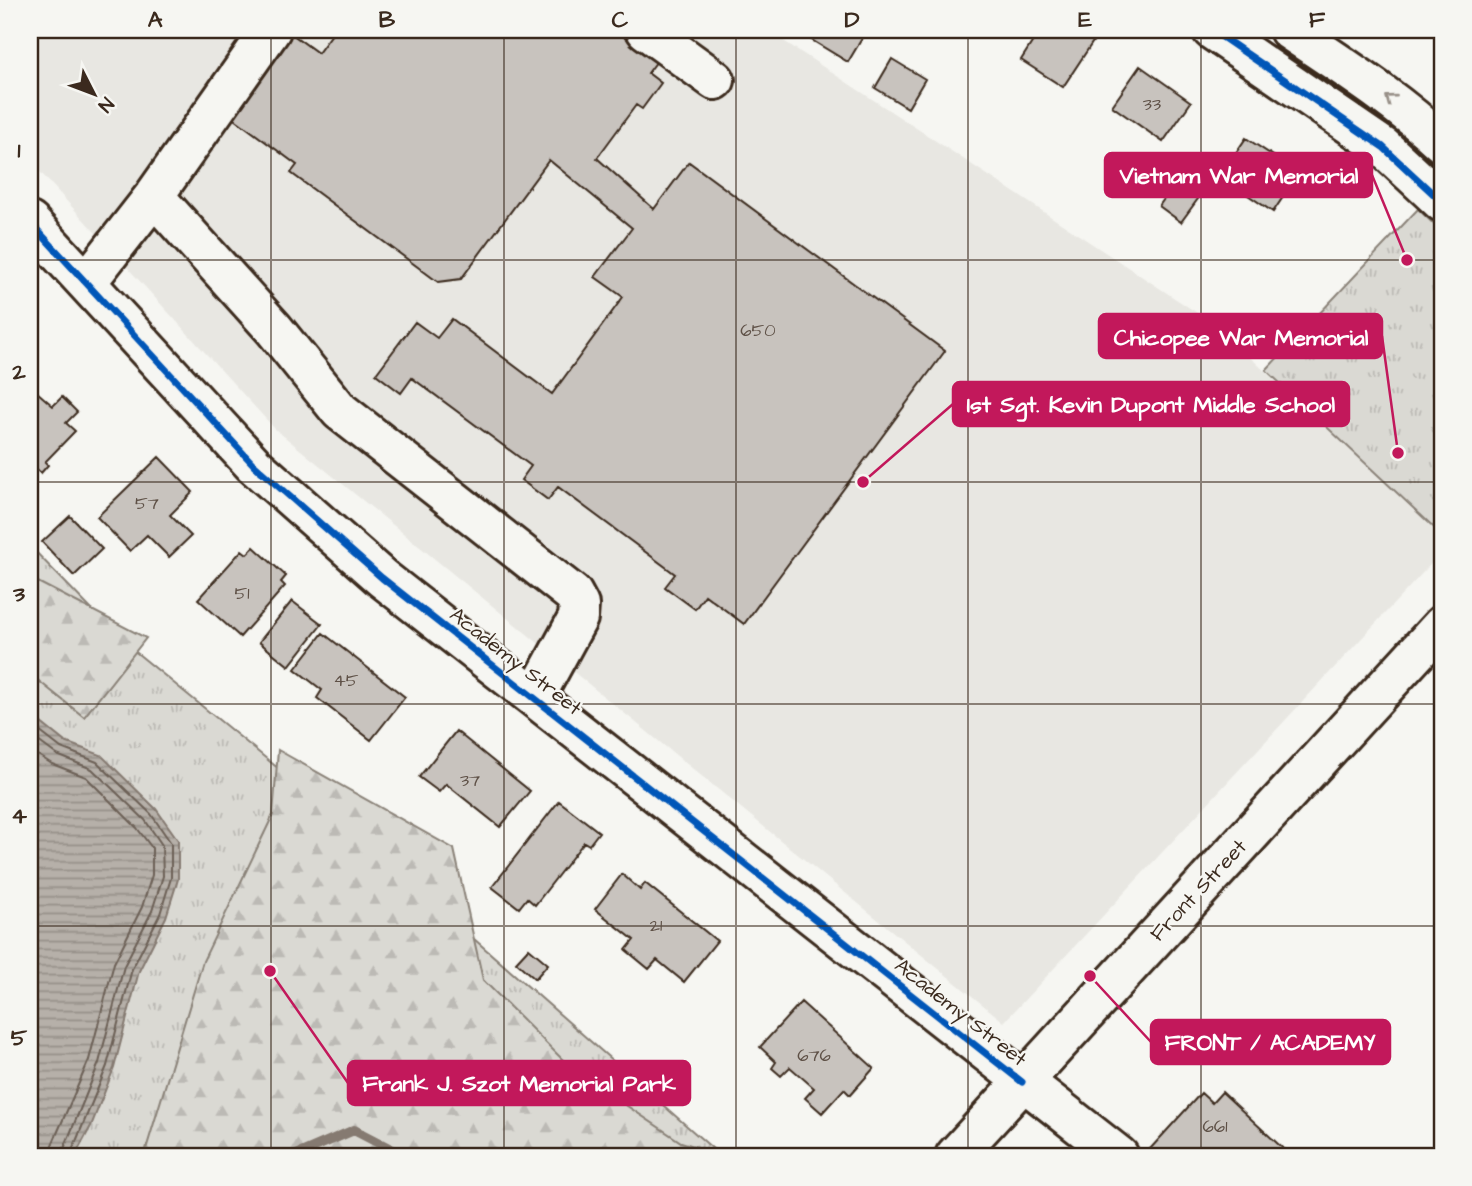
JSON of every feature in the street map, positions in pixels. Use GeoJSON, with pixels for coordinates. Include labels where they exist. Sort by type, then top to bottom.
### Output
{"type":"FeatureCollection","features":[{"type":"Feature","properties":{"kind":"street"},"geometry":{"type":"LineString","coordinates":[[86,283],[154,196],[271,30]]}},
{"type":"Feature","properties":{"kind":"street"},"geometry":{"type":"LineString","coordinates":[[646,30],[715,80]]}},
{"type":"Feature","properties":{"kind":"street"},"geometry":{"type":"LineString","coordinates":[[1212,30],[1383,147],[1442,202]]}},
{"type":"Feature","properties":{"kind":"street"},"geometry":{"type":"LineString","coordinates":[[1289,30],[1346,66],[1414,116],[1442,143]]}},
{"type":"Feature","properties":{"kind":"street"},"geometry":{"type":"LineString","coordinates":[[154,196],[274,329],[340,411],[573,594],[579,605],[578,618],[535,697]]}},
{"type":"Feature","properties":{"kind":"street","name":"Academy Street"},"geometry":{"type":"LineString","coordinates":[[30,222],[254,465],[382,578],[535,697],[637,781],[1119,1156]]}},
{"type":"Feature","properties":{"kind":"street","name":"Front Street"},"geometry":{"type":"LineString","coordinates":[[961,1154],[1022,1082],[1442,625]]}},
{"type":"Feature","properties":{"kind":"shaded area"},"geometry":{"type":"Polygon","coordinates":[[[30,30],[767,30],[1214,324],[1442,535],[1442,552],[1004,1022],[275,429],[30,161],[30,30]]]}},
{"type":"Feature","properties":{"kind":"green space"},"geometry":{"type":"Polygon","coordinates":[[[1418,209],[1442,232],[1442,535],[1266,370],[1418,209]]]}},
{"type":"Feature","properties":{"kind":"green space"},"geometry":{"type":"Polygon","coordinates":[[[30,546],[121,640],[301,787],[721,1156],[30,1156],[30,546]]]}},
{"type":"Feature","properties":{"kind":"green space"},"geometry":{"type":"Polygon","coordinates":[[[30,578],[146,638],[84,717],[30,674],[30,578]]]}},
{"type":"Feature","properties":{"kind":"green space"},"geometry":{"type":"Polygon","coordinates":[[[278,750],[454,849],[483,980],[572,1069],[681,1142],[726,1156],[144,1156],[203,961],[273,815],[278,750]]]}},
{"type":"Feature","properties":{"kind":"water"},"geometry":{"type":"Polygon","coordinates":[[[30,714],[65,742],[101,755],[156,809],[178,840],[178,879],[166,917],[139,971],[114,1068],[91,1126],[75,1156],[30,1156],[30,714]]]}},
{"type":"Feature","properties":{"kind":"building"},"geometry":{"type":"Polygon","coordinates":[[[335,30],[615,30],[657,61],[648,73],[661,83],[642,109],[636,105],[597,158],[654,209],[689,162],[945,351],[744,624],[705,595],[695,609],[665,587],[675,574],[558,487],[548,500],[521,480],[531,466],[412,378],[401,393],[376,374],[415,322],[437,338],[452,319],[552,394],[623,297],[595,277],[632,228],[549,160],[461,279],[438,282],[291,173],[297,165],[228,114],[289,32],[318,53],[335,30]]]}},
{"type":"Feature","properties":{"kind":"building"},"geometry":{"type":"Polygon","coordinates":[[[816,30],[867,30],[848,62],[810,39],[816,30]]]}},
{"type":"Feature","properties":{"kind":"building"},"geometry":{"type":"Polygon","coordinates":[[[1040,30],[1085,30],[1096,37],[1063,87],[1021,60],[1040,30]]]}},
{"type":"Feature","properties":{"kind":"building"},"geometry":{"type":"Polygon","coordinates":[[[892,59],[925,79],[908,108],[875,88],[892,59]]]}},
{"type":"Feature","properties":{"kind":"building"},"geometry":{"type":"Polygon","coordinates":[[[1140,66],[1191,102],[1163,142],[1112,106],[1140,66]]]}},
{"type":"Feature","properties":{"kind":"building"},"geometry":{"type":"Polygon","coordinates":[[[1246,138],[1299,173],[1273,212],[1220,176],[1246,138]]]}},
{"type":"Feature","properties":{"kind":"building"},"geometry":{"type":"Polygon","coordinates":[[[1181,175],[1203,192],[1181,222],[1159,206],[1181,175]]]}},
{"type":"Feature","properties":{"kind":"building"},"geometry":{"type":"Polygon","coordinates":[[[37,392],[53,406],[62,397],[77,412],[66,423],[75,431],[45,462],[48,465],[41,473],[30,463],[30,396],[37,392]]]}},
{"type":"Feature","properties":{"kind":"building"},"geometry":{"type":"Polygon","coordinates":[[[159,457],[193,492],[170,515],[191,536],[169,557],[147,535],[130,551],[97,517],[159,457]]]}},
{"type":"Feature","properties":{"kind":"building"},"geometry":{"type":"Polygon","coordinates":[[[70,516],[102,549],[74,576],[42,542],[70,516]]]}},
{"type":"Feature","properties":{"kind":"building"},"geometry":{"type":"Polygon","coordinates":[[[254,547],[286,576],[281,582],[285,586],[240,637],[198,599],[242,550],[247,554],[254,547]]]}},
{"type":"Feature","properties":{"kind":"building"},"geometry":{"type":"Polygon","coordinates":[[[292,601],[322,624],[289,666],[259,642],[292,601]]]}},
{"type":"Feature","properties":{"kind":"building"},"geometry":{"type":"Polygon","coordinates":[[[323,633],[405,697],[371,740],[317,698],[322,690],[295,669],[323,633]]]}},
{"type":"Feature","properties":{"kind":"building"},"geometry":{"type":"Polygon","coordinates":[[[456,731],[530,791],[500,827],[446,784],[439,792],[419,777],[456,731]]]}},
{"type":"Feature","properties":{"kind":"building"},"geometry":{"type":"Polygon","coordinates":[[[559,801],[599,832],[589,845],[584,842],[535,905],[527,898],[519,908],[492,887],[559,801]]]}},
{"type":"Feature","properties":{"kind":"building"},"geometry":{"type":"Polygon","coordinates":[[[622,874],[640,890],[645,883],[717,941],[684,982],[657,960],[649,969],[626,950],[634,940],[595,909],[622,874]]]}},
{"type":"Feature","properties":{"kind":"building"},"geometry":{"type":"Polygon","coordinates":[[[529,948],[548,964],[535,979],[516,962],[529,948]]]}},
{"type":"Feature","properties":{"kind":"building"},"geometry":{"type":"Polygon","coordinates":[[[801,1002],[874,1068],[850,1095],[844,1089],[822,1113],[805,1098],[814,1088],[790,1067],[781,1076],[772,1068],[776,1062],[760,1047],[801,1002]]]}},
{"type":"Feature","properties":{"kind":"building"},"geometry":{"type":"Polygon","coordinates":[[[1222,1092],[1291,1156],[1230,1156],[1224,1150],[1219,1156],[1157,1156],[1150,1149],[1201,1093],[1212,1103],[1222,1092]]]}},
{"type":"Feature","properties":{"kind":"waterway"},"geometry":{"type":"LineString","coordinates":[[294,1156],[354,1130],[404,1156]]}},
{"type":"Feature","properties":{"kind":"cycle path"},"geometry":{"type":"LineString","coordinates":[[1212,30],[1383,147],[1442,202]]}},
{"type":"Feature","properties":{"kind":"cycle path"},"geometry":{"type":"LineString","coordinates":[[30,222],[254,465],[382,578],[1022,1082]]}},
{"type":"Feature","properties":{"kind":"place","name":"Vietnam War Memorial"},"geometry":{"type":"Point","coordinates":[1407,260]}},
{"type":"Feature","properties":{"kind":"place","name":"Chicopee War Memorial"},"geometry":{"type":"Point","coordinates":[1398,453]}},
{"type":"Feature","properties":{"kind":"place","name":"Ist Sgt. Kevin Dupont Middle School"},"geometry":{"type":"Point","coordinates":[863,482]}},
{"type":"Feature","properties":{"kind":"place","name":"Frank J. Szot Memorial Park"},"geometry":{"type":"Point","coordinates":[270,971]}},
{"type":"Feature","properties":{"kind":"place","name":"FRONT / ACADEMY"},"geometry":{"type":"Point","coordinates":[1090,976]}}]}
